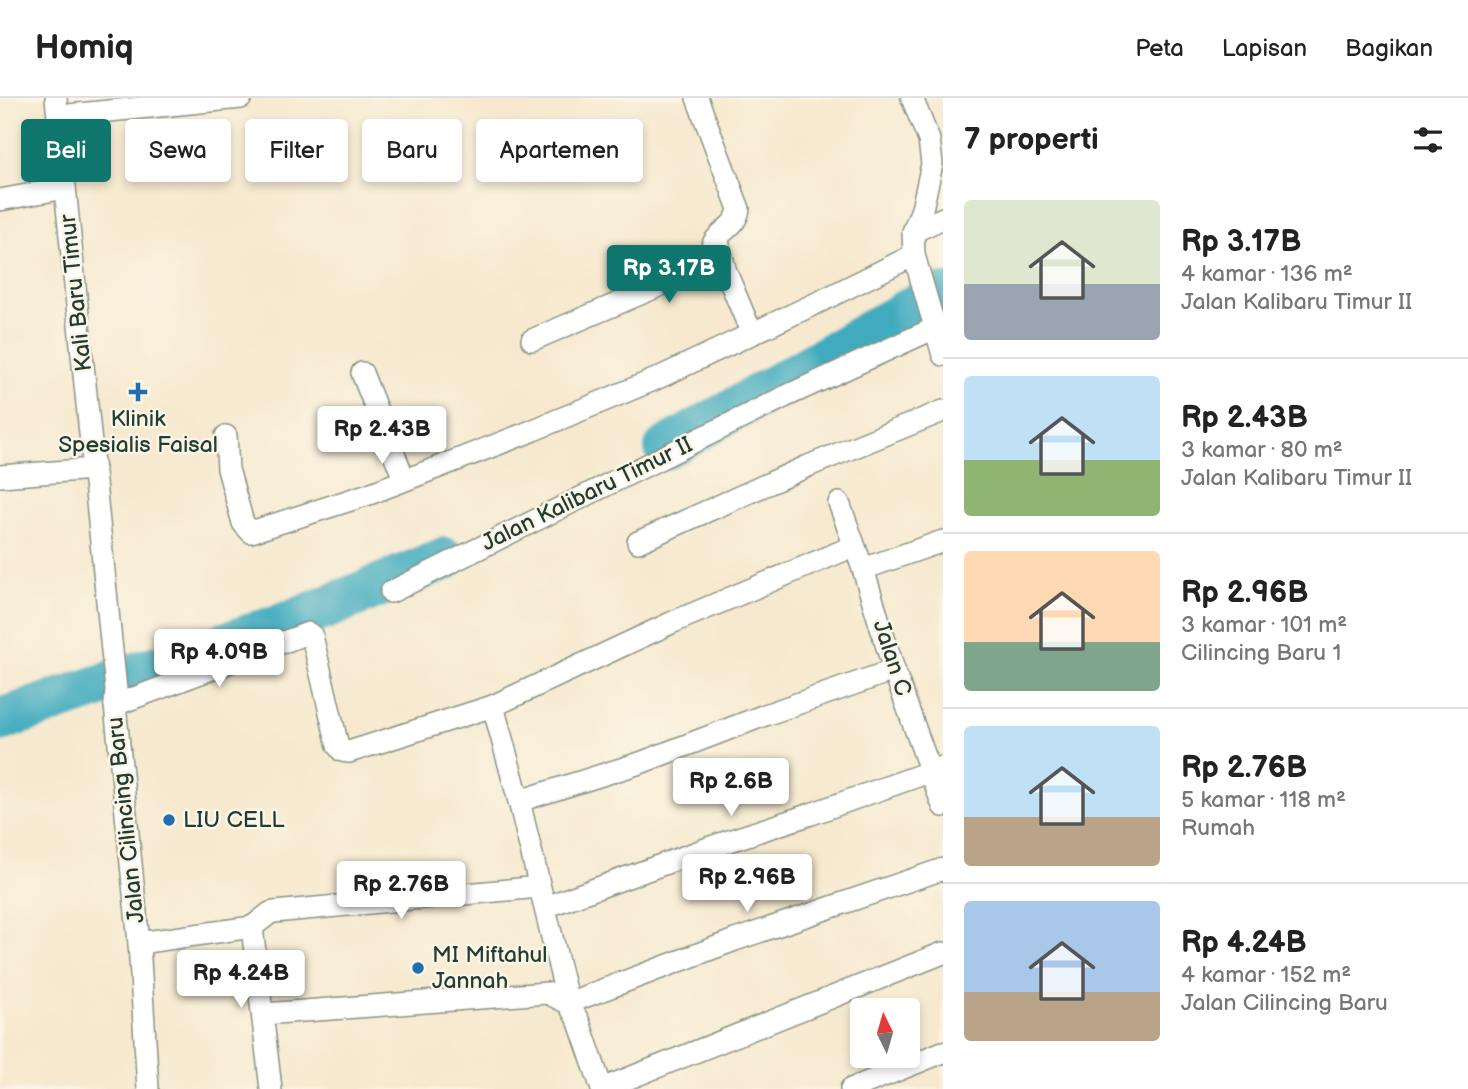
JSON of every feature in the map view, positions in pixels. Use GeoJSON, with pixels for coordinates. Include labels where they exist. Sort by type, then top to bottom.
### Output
{"type":"FeatureCollection","features":[{"type":"Feature","properties":{"kind":"street"},"geometry":{"type":"LineString","coordinates":[[57,107],[241,98]]}},
{"type":"Feature","properties":{"kind":"street"},"geometry":{"type":"LineString","coordinates":[[533,340],[708,265],[712,247],[717,238],[737,219],[739,209],[697,98]]}},
{"type":"Feature","properties":{"kind":"street"},"geometry":{"type":"LineString","coordinates":[[912,98],[929,141],[932,164],[922,209],[913,232],[917,265],[943,355]]}},
{"type":"Feature","properties":{"kind":"street","name":"Kali Baru Timur"},"geometry":{"type":"LineString","coordinates":[[57,107],[94,469]]}},
{"type":"Feature","properties":{"kind":"street"},"geometry":{"type":"LineString","coordinates":[[0,200],[65,188]]}},
{"type":"Feature","properties":{"kind":"street"},"geometry":{"type":"LineString","coordinates":[[913,232],[943,218]]}},
{"type":"Feature","properties":{"kind":"street"},"geometry":{"type":"LineString","coordinates":[[717,238],[726,272],[752,334]]}},
{"type":"Feature","properties":{"kind":"street"},"geometry":{"type":"LineString","coordinates":[[226,436],[228,469],[243,523],[251,532],[369,494],[524,433],[917,265]]}},
{"type":"Feature","properties":{"kind":"street","name":"Jalan Kalibaru Timur II"},"geometry":{"type":"LineString","coordinates":[[391,592],[934,324]]}},
{"type":"Feature","properties":{"kind":"street"},"geometry":{"type":"LineString","coordinates":[[362,373],[404,480]]}},
{"type":"Feature","properties":{"kind":"street"},"geometry":{"type":"LineString","coordinates":[[638,542],[808,466],[943,411]]}},
{"type":"Feature","properties":{"kind":"street"},"geometry":{"type":"LineString","coordinates":[[0,476],[94,469]]}},
{"type":"Feature","properties":{"kind":"street","name":"Jalan Cilincing Baru"},"geometry":{"type":"LineString","coordinates":[[94,469],[139,943],[148,1089]]}},
{"type":"Feature","properties":{"kind":"street","name":"Jalan C"},"geometry":{"type":"LineString","coordinates":[[839,503],[863,569],[894,670],[937,769],[943,806]]}},
{"type":"Feature","properties":{"kind":"street"},"geometry":{"type":"LineString","coordinates":[[863,569],[943,541]]}},
{"type":"Feature","properties":{"kind":"street"},"geometry":{"type":"LineString","coordinates":[[116,698],[308,633],[312,636],[338,746],[342,751],[349,751],[493,706],[671,624],[854,546]]}},
{"type":"Feature","properties":{"kind":"street"},"geometry":{"type":"LineString","coordinates":[[519,802],[640,763],[894,670]]}},
{"type":"Feature","properties":{"kind":"street"},"geometry":{"type":"LineString","coordinates":[[493,706],[568,1003],[579,1023],[602,1089],[943,953]]}},
{"type":"Feature","properties":{"kind":"street"},"geometry":{"type":"LineString","coordinates":[[139,943],[252,927],[274,912],[542,897],[937,769]]}},
{"type":"Feature","properties":{"kind":"street"},"geometry":{"type":"LineString","coordinates":[[263,1014],[547,993],[568,1003],[735,940],[943,869]]}},
{"type":"Feature","properties":{"kind":"street"},"geometry":{"type":"LineString","coordinates":[[252,927],[271,1089]]}},
{"type":"Feature","properties":{"kind":"street"},"geometry":{"type":"LineString","coordinates":[[852,1089],[943,1052]]}},
{"type":"Feature","properties":{"kind":"waterway"},"geometry":{"type":"LineString","coordinates":[[666,448],[915,306],[943,295]]}},
{"type":"Feature","properties":{"kind":"waterway"},"geometry":{"type":"LineString","coordinates":[[0,720],[296,620],[444,559]]}},
{"type":"Feature","properties":{"kind":"place","name":"Klinik Spesialis Faisal"},"geometry":{"type":"Point","coordinates":[138,392]}},
{"type":"Feature","properties":{"kind":"place","name":"LIU CELL"},"geometry":{"type":"Point","coordinates":[169,820]}},
{"type":"Feature","properties":{"kind":"place","name":"MI Miftahul Jannah"},"geometry":{"type":"Point","coordinates":[418,968]}}]}
